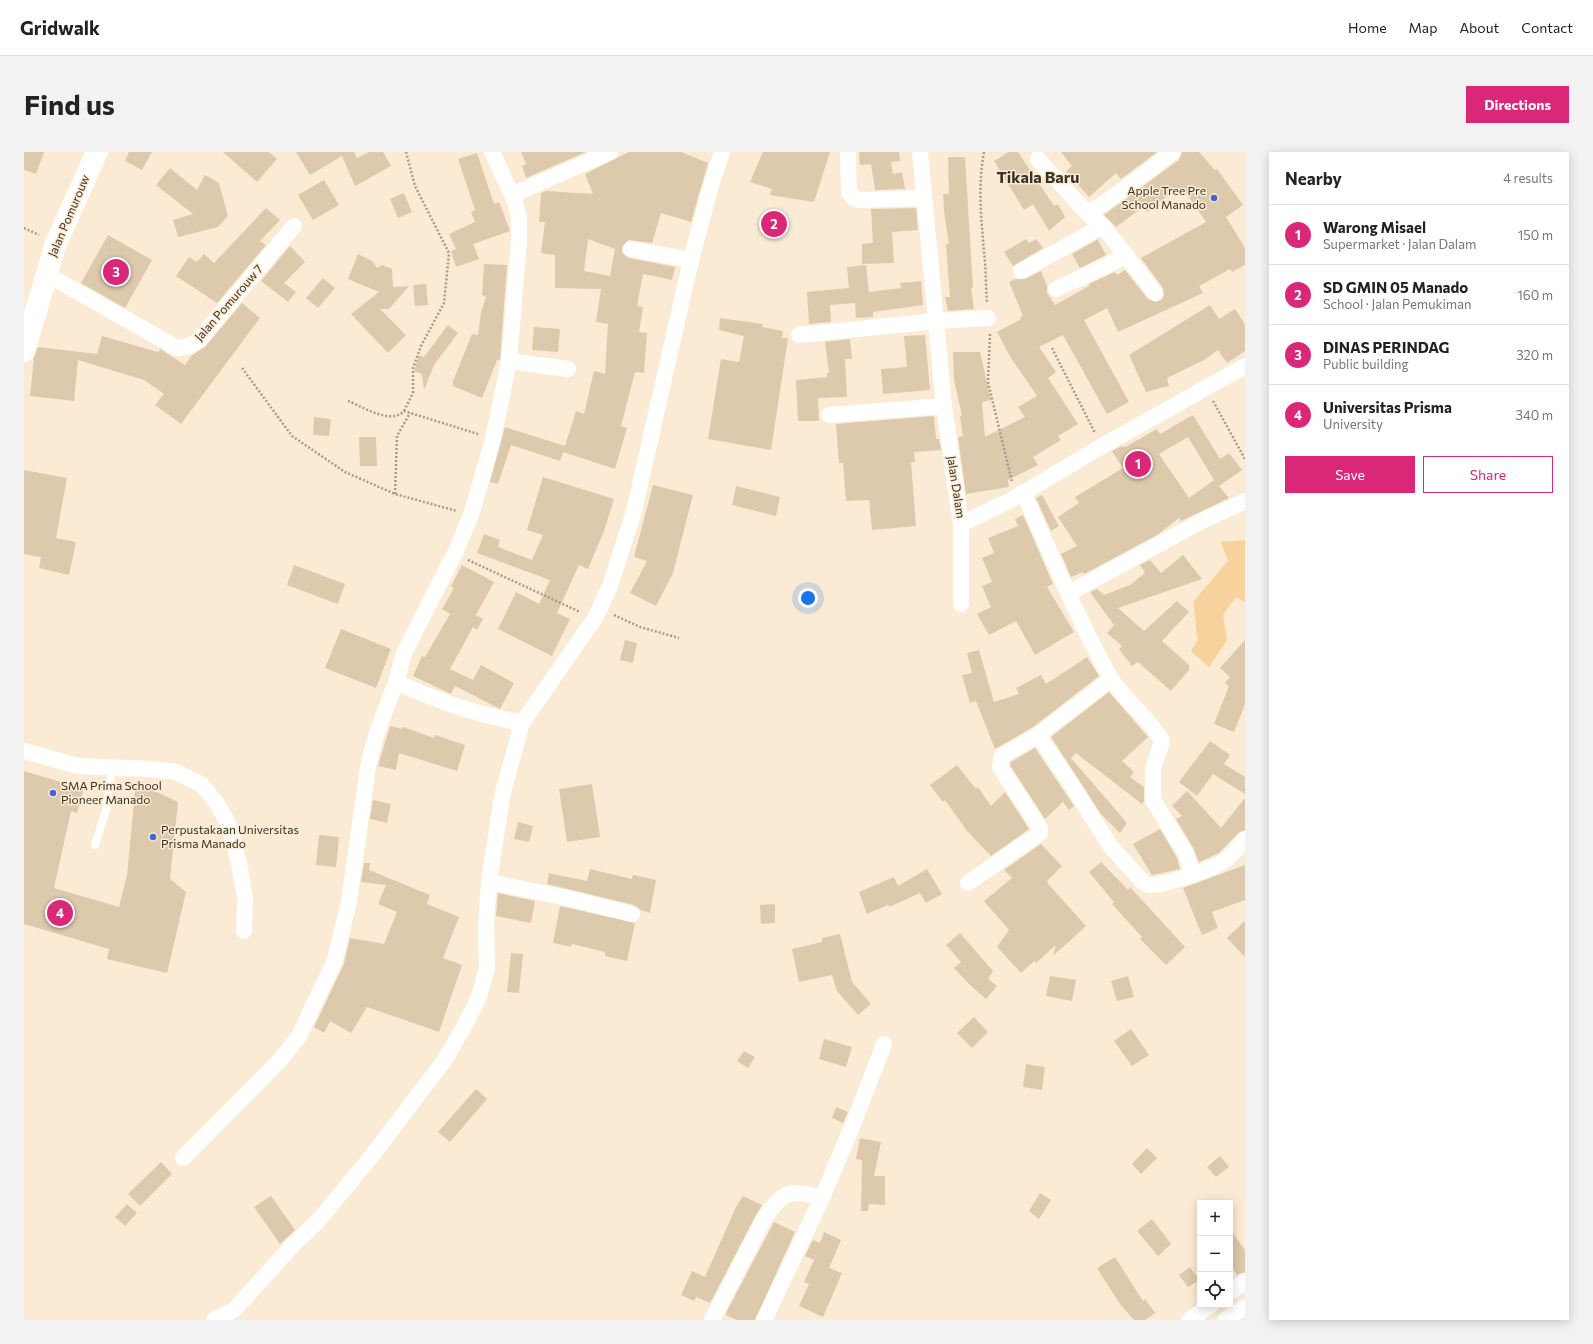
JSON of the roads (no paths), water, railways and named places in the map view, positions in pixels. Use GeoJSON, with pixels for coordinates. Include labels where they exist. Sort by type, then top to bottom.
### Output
{"type":"FeatureCollection","features":[{"type":"Feature","properties":{"kind":"main road","name":"Jalan Pomurouw"},"geometry":{"type":"LineString","coordinates":[[24,351],[56,243],[97,152]]}},
{"type":"Feature","properties":{"kind":"street"},"geometry":{"type":"LineString","coordinates":[[183,1158],[280,1059],[299,1036],[335,960],[349,900],[368,767],[376,735],[396,682],[404,653],[455,553],[471,515],[493,439],[509,361],[519,242],[519,219],[512,196],[492,152]]}},
{"type":"Feature","properties":{"kind":"street"},"geometry":{"type":"LineString","coordinates":[[512,196],[610,152]]}},
{"type":"Feature","properties":{"kind":"street"},"geometry":{"type":"LineString","coordinates":[[214,1320],[234,1310],[293,1245],[318,1221],[370,1158],[444,1061],[479,997],[487,968],[486,924],[489,882],[502,796],[522,723],[598,613],[610,586],[634,511],[691,260],[711,185],[722,152]]}},
{"type":"Feature","properties":{"kind":"street"},"geometry":{"type":"LineString","coordinates":[[848,152],[849,193],[853,198],[860,200],[924,198]]}},
{"type":"Feature","properties":{"kind":"street","name":"Jalan Dalam"},"geometry":{"type":"LineString","coordinates":[[920,152],[944,406],[961,524],[1013,499],[1102,446],[1245,366]]}},
{"type":"Feature","properties":{"kind":"street"},"geometry":{"type":"LineString","coordinates":[[1088,214],[1173,152]]}},
{"type":"Feature","properties":{"kind":"street"},"geometry":{"type":"LineString","coordinates":[[1038,159],[1088,214],[1103,226],[1155,293]]}},
{"type":"Feature","properties":{"kind":"street","name":"Jalan Pomurouw 7"},"geometry":{"type":"LineString","coordinates":[[46,274],[177,348],[190,346],[198,341],[294,226]]}},
{"type":"Feature","properties":{"kind":"street"},"geometry":{"type":"LineString","coordinates":[[1021,271],[1103,226]]}},
{"type":"Feature","properties":{"kind":"street"},"geometry":{"type":"LineString","coordinates":[[631,249],[691,260]]}},
{"type":"Feature","properties":{"kind":"street"},"geometry":{"type":"LineString","coordinates":[[1056,289],[1127,256]]}},
{"type":"Feature","properties":{"kind":"street"},"geometry":{"type":"LineString","coordinates":[[799,336],[936,321],[988,318]]}},
{"type":"Feature","properties":{"kind":"street"},"geometry":{"type":"LineString","coordinates":[[509,361],[568,369]]}},
{"type":"Feature","properties":{"kind":"street"},"geometry":{"type":"LineString","coordinates":[[829,414],[944,406]]}},
{"type":"Feature","properties":{"kind":"street"},"geometry":{"type":"LineString","coordinates":[[1023,492],[1069,593],[1111,679],[1134,707],[1154,727],[1162,741],[1153,769],[1153,800],[1186,854],[1190,866],[1190,875]]}},
{"type":"Feature","properties":{"kind":"street"},"geometry":{"type":"LineString","coordinates":[[1069,593],[1200,522],[1245,501]]}},
{"type":"Feature","properties":{"kind":"street"},"geometry":{"type":"LineString","coordinates":[[961,524],[961,604]]}},
{"type":"Feature","properties":{"kind":"street"},"geometry":{"type":"LineString","coordinates":[[968,883],[1040,833],[1040,828],[1000,767],[1002,756],[1038,735],[1111,679]]}},
{"type":"Feature","properties":{"kind":"street"},"geometry":{"type":"LineString","coordinates":[[396,682],[439,700],[488,717],[522,723]]}},
{"type":"Feature","properties":{"kind":"street"},"geometry":{"type":"LineString","coordinates":[[1038,735],[1111,847],[1143,882],[1152,885],[1190,875],[1222,862],[1243,845]]}},
{"type":"Feature","properties":{"kind":"street"},"geometry":{"type":"LineString","coordinates":[[24,751],[78,766],[151,769],[176,772],[201,784],[216,802],[229,825],[239,864],[245,898],[244,931]]}},
{"type":"Feature","properties":{"kind":"street"},"geometry":{"type":"LineString","coordinates":[[489,882],[563,897],[632,914]]}},
{"type":"Feature","properties":{"kind":"street"},"geometry":{"type":"LineString","coordinates":[[764,1320],[822,1198],[854,1122],[884,1044]]}},
{"type":"Feature","properties":{"kind":"street"},"geometry":{"type":"LineString","coordinates":[[712,1320],[750,1244],[773,1206],[782,1197],[796,1192],[822,1198]]}},
{"type":"Feature","properties":{"kind":"street"},"geometry":{"type":"LineString","coordinates":[[1233,1290],[1245,1281]]}},
{"type":"Feature","properties":{"kind":"street"},"geometry":{"type":"LineString","coordinates":[[1189,1320],[1207,1308]]}},
{"type":"Feature","properties":{"kind":"street"},"geometry":{"type":"LineString","coordinates":[[1225,1320],[1245,1308]]}},
{"type":"Feature","properties":{"kind":"lane"},"geometry":{"type":"LineString","coordinates":[[95,845],[106,810],[112,768]]}},
{"type":"Feature","properties":{"kind":"place","name":"Apple Tree Pre School Manado"},"geometry":{"type":"Point","coordinates":[1214,198]}},
{"type":"Feature","properties":{"kind":"place","name":"SD GMIN 05 Manado"},"geometry":{"type":"Point","coordinates":[774,224]}},
{"type":"Feature","properties":{"kind":"place","name":"DINAS PERINDAG"},"geometry":{"type":"Point","coordinates":[116,272]}},
{"type":"Feature","properties":{"kind":"place","name":"Warong Misael"},"geometry":{"type":"Point","coordinates":[1138,464]}},
{"type":"Feature","properties":{"kind":"place","name":"SMA Prima School Pioneer Manado"},"geometry":{"type":"Point","coordinates":[53,793]}},
{"type":"Feature","properties":{"kind":"place","name":"Perpustakaan Universitas Prisma Manado"},"geometry":{"type":"Point","coordinates":[153,837]}},
{"type":"Feature","properties":{"kind":"place","name":"Universitas Prisma"},"geometry":{"type":"Point","coordinates":[60,913]}},
{"type":"Feature","properties":{"kind":"district","name":"Tikala Baru"},"geometry":{"type":"Point","coordinates":[1038,177]}}]}
